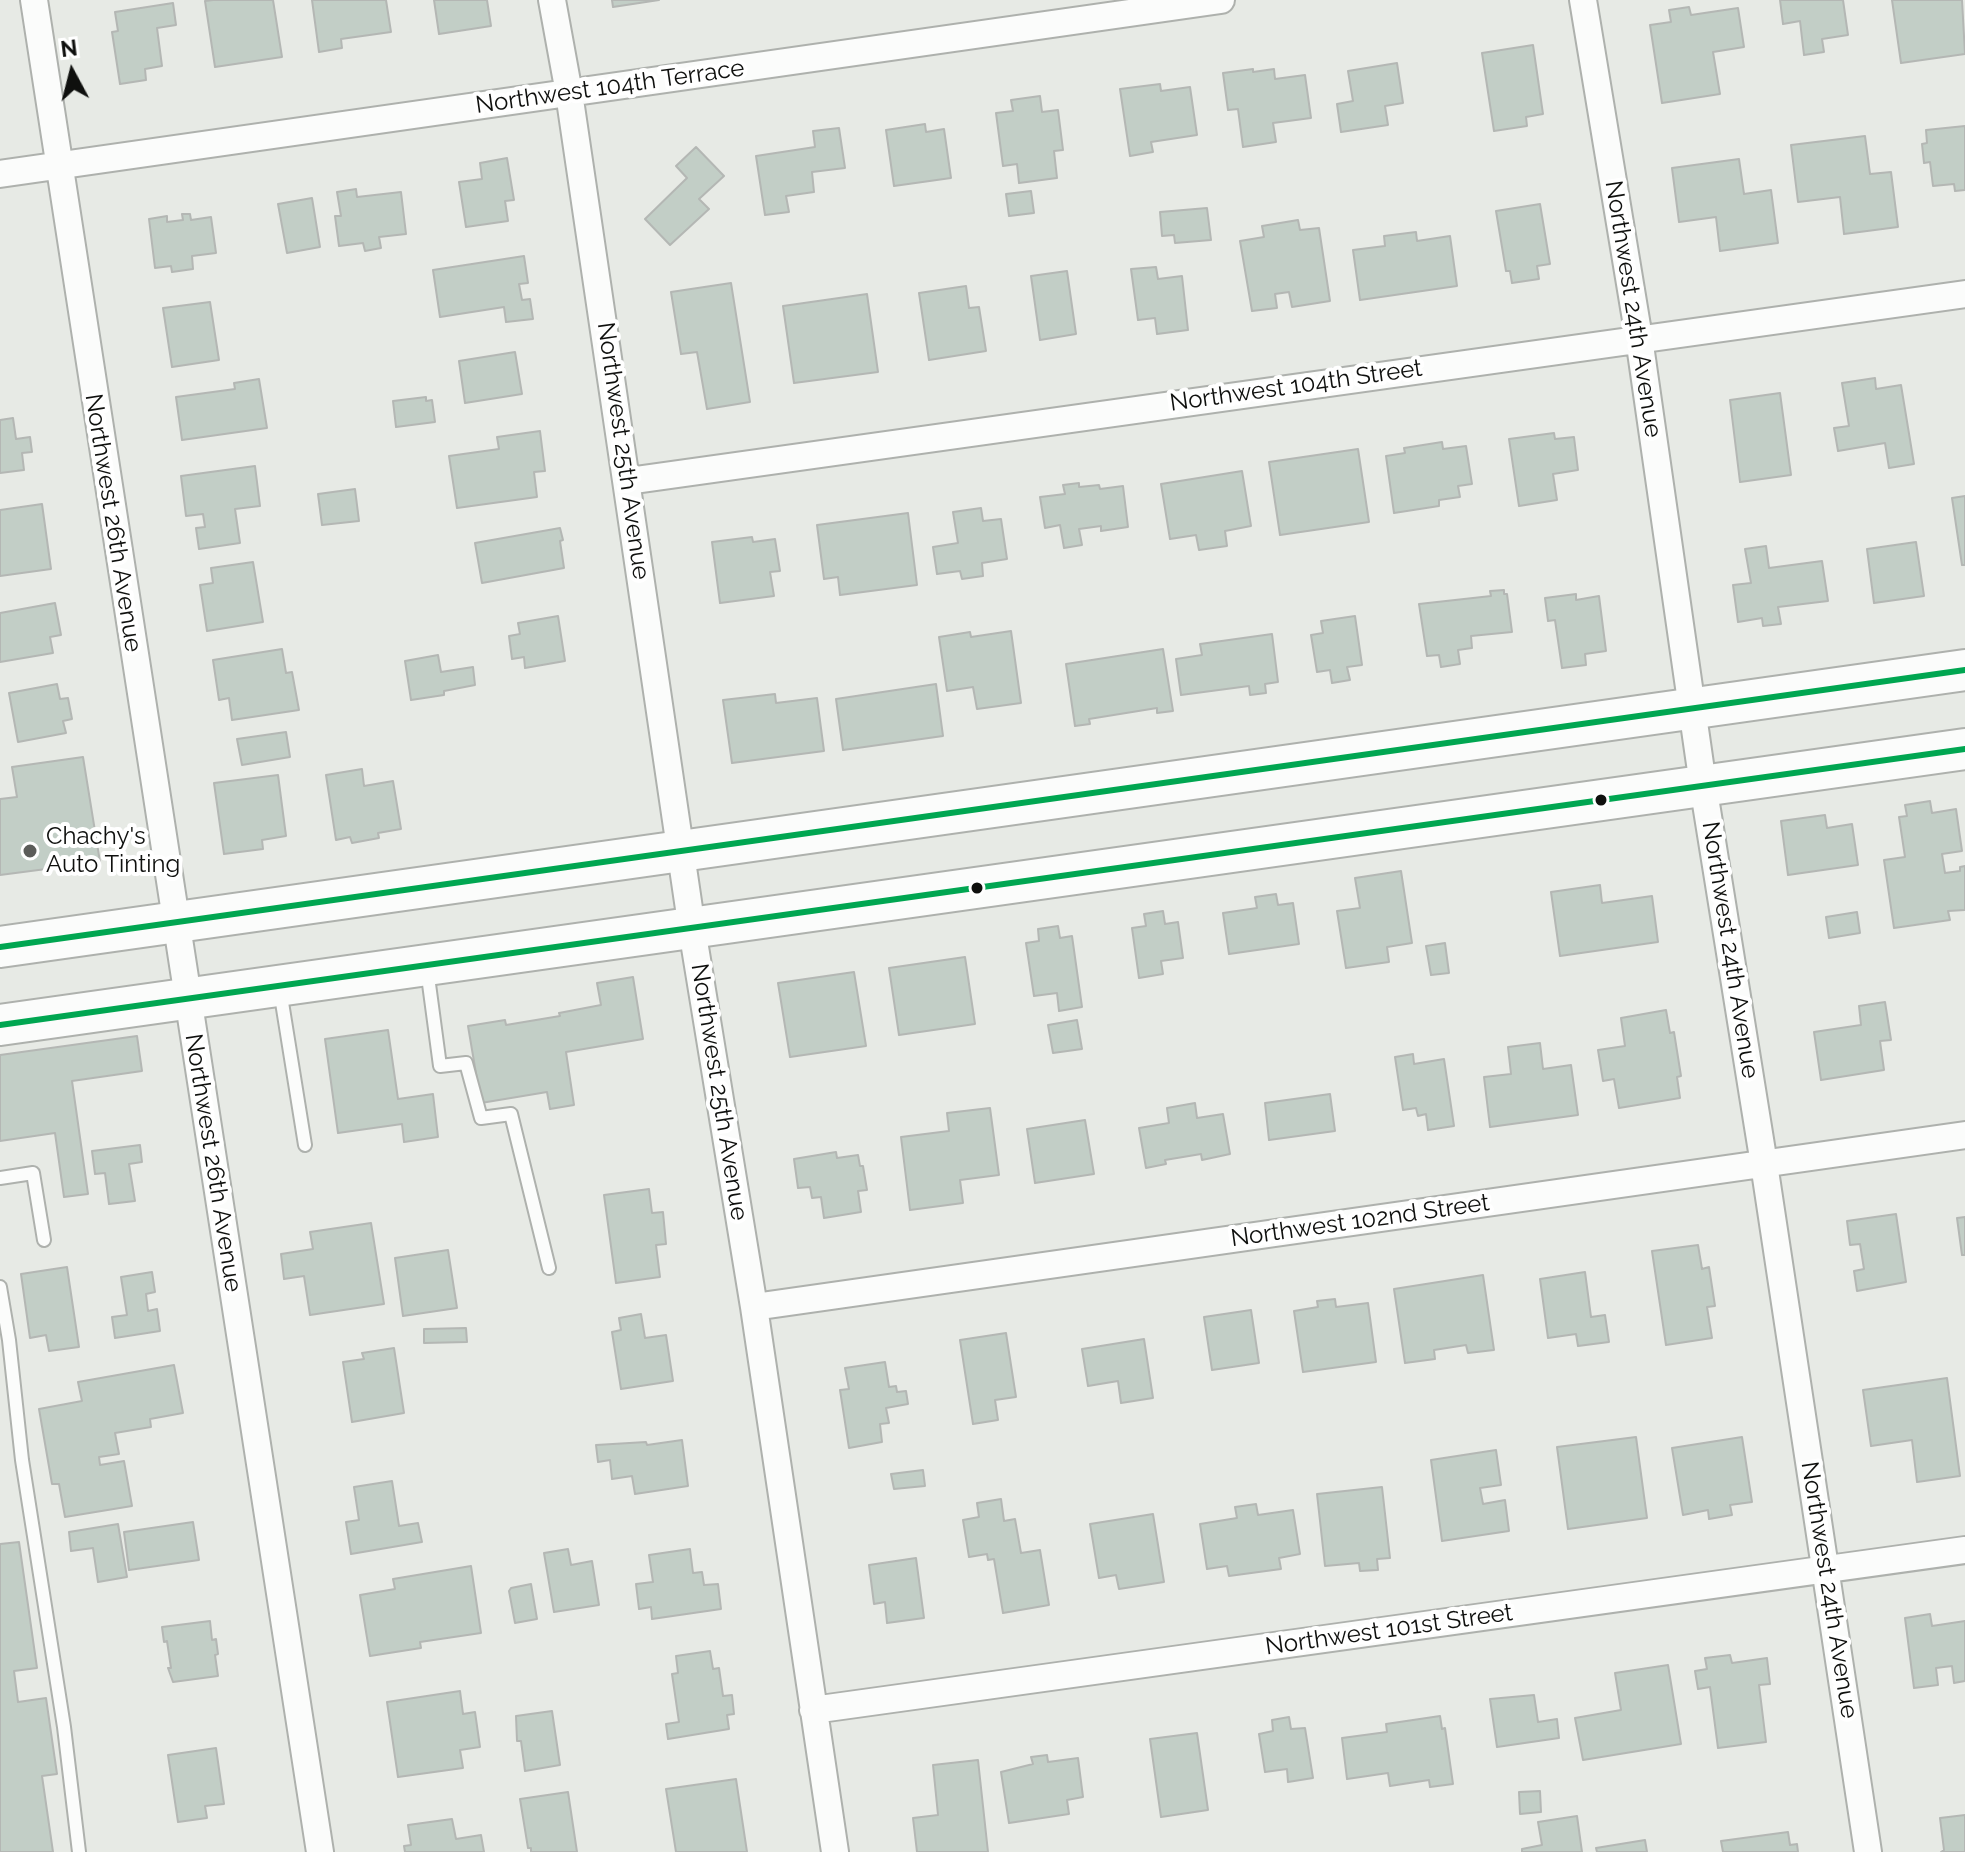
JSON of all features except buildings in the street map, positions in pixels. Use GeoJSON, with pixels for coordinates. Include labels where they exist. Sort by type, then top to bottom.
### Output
{"type":"FeatureCollection","features":[{"type":"Feature","properties":{"kind":"main road"},"geometry":{"type":"LineString","coordinates":[[0,947],[1965,670]]}},
{"type":"Feature","properties":{"kind":"main road"},"geometry":{"type":"LineString","coordinates":[[0,1025],[1965,749]]}},
{"type":"Feature","properties":{"kind":"street","name":"Northwest 26th Avenue"},"geometry":{"type":"LineString","coordinates":[[34,0],[320,1852]]}},
{"type":"Feature","properties":{"kind":"street","name":"Northwest 25th Avenue"},"geometry":{"type":"LineString","coordinates":[[552,0],[569,93],[692,929],[754,1307],[835,1852]]}},
{"type":"Feature","properties":{"kind":"street","name":"Northwest 104th Terrace"},"geometry":{"type":"LineString","coordinates":[[0,174],[1221,0]]}},
{"type":"Feature","properties":{"kind":"street","name":"Northwest 24th Avenue"},"geometry":{"type":"LineString","coordinates":[[1583,0],[1639,338],[1703,785],[1868,1852]]}},
{"type":"Feature","properties":{"kind":"street","name":"Northwest 104th Street"},"geometry":{"type":"LineString","coordinates":[[628,481],[1965,294]]}},
{"type":"Feature","properties":{"kind":"street","name":"Northwest 102nd Street"},"geometry":{"type":"LineString","coordinates":[[754,1307],[1965,1135]]}},
{"type":"Feature","properties":{"kind":"street","name":"Northwest 101st Street"},"geometry":{"type":"LineString","coordinates":[[813,1710],[1965,1550]]}},
{"type":"Feature","properties":{"kind":"lane"},"geometry":{"type":"LineString","coordinates":[[426,966],[440,1066],[466,1063],[481,1118],[511,1114],[549,1268]]}},
{"type":"Feature","properties":{"kind":"lane"},"geometry":{"type":"LineString","coordinates":[[279,986],[305,1145]]}},
{"type":"Feature","properties":{"kind":"lane"},"geometry":{"type":"LineString","coordinates":[[0,1178],[33,1173],[44,1240]]}},
{"type":"Feature","properties":{"kind":"lane"},"geometry":{"type":"LineString","coordinates":[[0,1287],[22,1460],[64,1727],[79,1852]]}},
{"type":"Feature","properties":{"kind":"transit line"},"geometry":{"type":"LineString","coordinates":[[0,947],[1965,670]]}},
{"type":"Feature","properties":{"kind":"transit line"},"geometry":{"type":"LineString","coordinates":[[0,1025],[1965,749]]}},
{"type":"Feature","properties":{"kind":"place","name":"Chachy's Auto Tinting"},"geometry":{"type":"Point","coordinates":[30,851]}}]}
